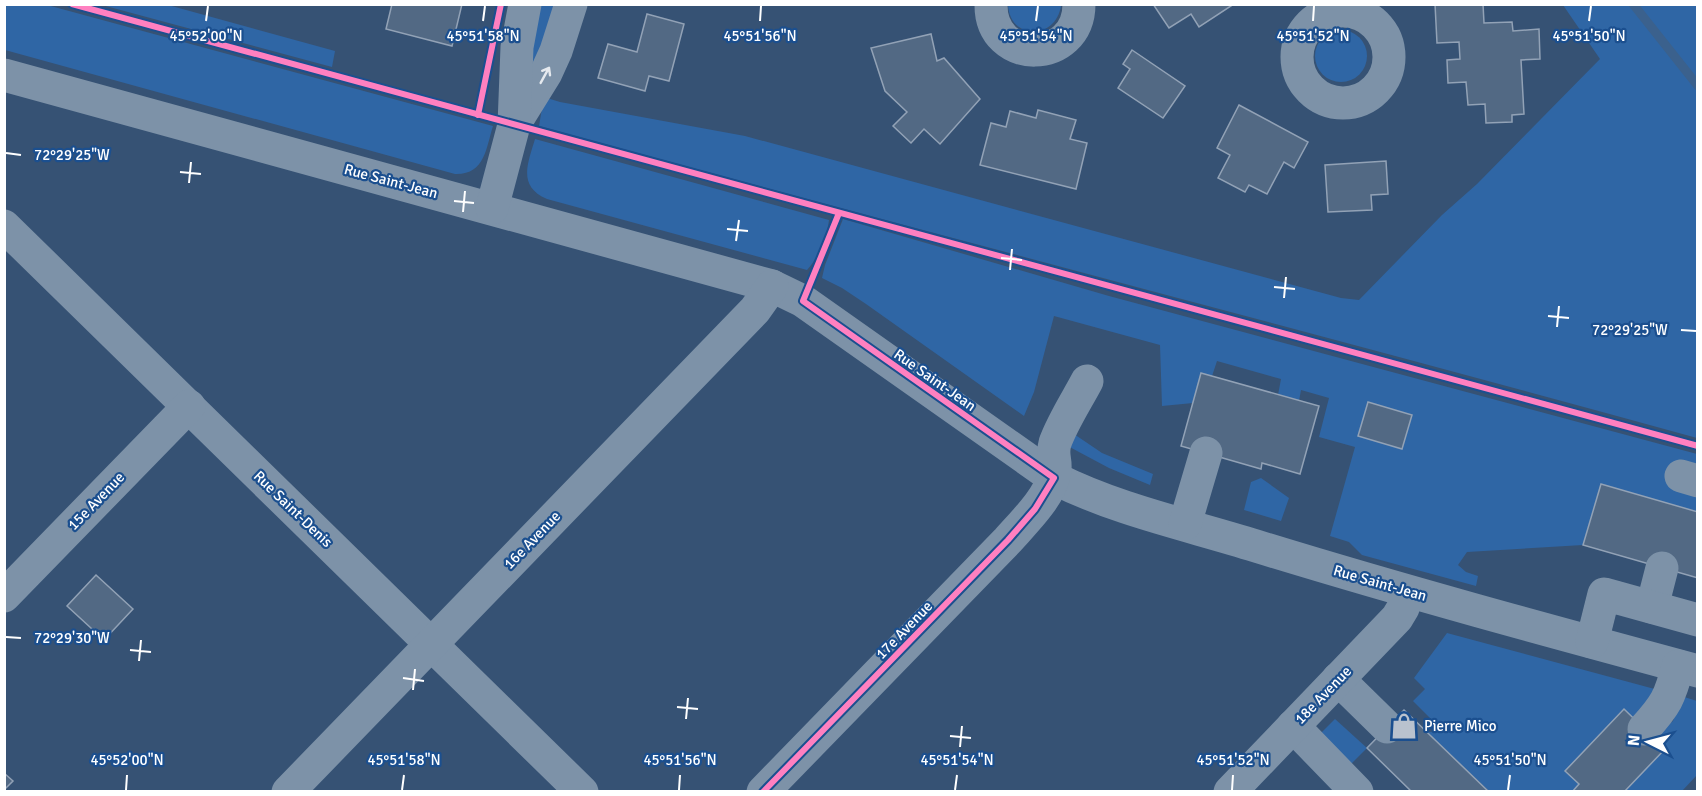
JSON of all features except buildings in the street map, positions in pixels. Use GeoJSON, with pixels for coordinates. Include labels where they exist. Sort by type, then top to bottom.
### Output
{"type":"FeatureCollection","features":[{"type":"Feature","properties":{"kind":"street"},"geometry":{"type":"LineString","coordinates":[[492,208],[514,125],[517,47],[525,4]]}},
{"type":"Feature","properties":{"kind":"street"},"geometry":{"type":"LineString","coordinates":[[514,125],[546,73],[556,51],[571,4]]}},
{"type":"Feature","properties":{"kind":"street"},"geometry":{"type":"LineString","coordinates":[[991,4],[990,14],[1005,40],[1017,48],[1031,51],[1046,50],[1059,44],[1070,34],[1077,21],[1079,4]]}},
{"type":"Feature","properties":{"kind":"street","name":"Rue Saint-Jean"},"geometry":{"type":"LineString","coordinates":[[4,75],[772,286],[810,306],[1054,478],[1072,487],[1113,502],[1408,592],[1592,642],[1691,662]]}},
{"type":"Feature","properties":{"kind":"street","name":"Rue Saint-Denis"},"geometry":{"type":"LineString","coordinates":[[4,226],[582,792]]}},
{"type":"Feature","properties":{"kind":"street","name":"16e Avenue"},"geometry":{"type":"LineString","coordinates":[[288,792],[755,310],[772,286]]}},
{"type":"Feature","properties":{"kind":"street"},"geometry":{"type":"LineString","coordinates":[[1054,478],[1056,468],[1053,452],[1056,440],[1087,381]]}},
{"type":"Feature","properties":{"kind":"street","name":"15e Avenue"},"geometry":{"type":"LineString","coordinates":[[4,596],[189,406]]}},
{"type":"Feature","properties":{"kind":"street"},"geometry":{"type":"LineString","coordinates":[[1185,524],[1206,453]]}},
{"type":"Feature","properties":{"kind":"street","name":"17e Avenue"},"geometry":{"type":"LineString","coordinates":[[763,792],[1008,540],[1035,509],[1054,478]]}},
{"type":"Feature","properties":{"kind":"street"},"geometry":{"type":"LineString","coordinates":[[1652,607],[1662,568]]}},
{"type":"Feature","properties":{"kind":"street","name":"18e Avenue"},"geometry":{"type":"LineString","coordinates":[[1246,786],[1293,726],[1397,618],[1408,592]]}},
{"type":"Feature","properties":{"kind":"street"},"geometry":{"type":"LineString","coordinates":[[1592,642],[1604,594],[1698,620]]}},
{"type":"Feature","properties":{"kind":"street"},"geometry":{"type":"LineString","coordinates":[[1644,729],[1666,703],[1691,662]]}},
{"type":"Feature","properties":{"kind":"street"},"geometry":{"type":"LineString","coordinates":[[1338,679],[1387,727]]}},
{"type":"Feature","properties":{"kind":"street"},"geometry":{"type":"LineString","coordinates":[[1293,726],[1357,792]]}},
{"type":"Feature","properties":{"kind":"shaded area"},"geometry":{"type":"Polygon","coordinates":[[[1008,4],[1060,4],[1061,6],[1050,26],[1033,32],[1024,30],[1016,24],[1010,16],[1008,4]]]}},
{"type":"Feature","properties":{"kind":"shaded area"},"geometry":{"type":"Polygon","coordinates":[[[4,5],[47,5],[493,126],[483,159],[473,170],[455,174],[5,50],[4,5]]]}},
{"type":"Feature","properties":{"kind":"shaded area"},"geometry":{"type":"Polygon","coordinates":[[[102,5],[168,5],[335,51],[332,67],[102,5]]]}},
{"type":"Feature","properties":{"kind":"shaded area"},"geometry":{"type":"Polygon","coordinates":[[[537,5],[560,5],[534,72],[528,50],[537,5]]]}},
{"type":"Feature","properties":{"kind":"shaded area"},"geometry":{"type":"Polygon","coordinates":[[[1563,5],[1697,5],[1697,438],[539,126],[542,108],[547,98],[745,136],[1341,298],[1359,300],[1600,59],[1563,5]]]}},
{"type":"Feature","properties":{"kind":"shaded area"},"geometry":{"type":"Polygon","coordinates":[[[1341,30],[1351,32],[1359,38],[1365,46],[1367,56],[1365,66],[1359,74],[1351,80],[1341,82],[1331,80],[1323,74],[1317,66],[1315,56],[1317,46],[1323,38],[1331,32],[1341,30]]]}},
{"type":"Feature","properties":{"kind":"shaded area"},"geometry":{"type":"Polygon","coordinates":[[[535,139],[829,220],[824,240],[815,260],[807,270],[547,199],[531,188],[528,181],[528,165],[535,139]]]}},
{"type":"Feature","properties":{"kind":"shaded area"},"geometry":{"type":"Polygon","coordinates":[[[843,219],[1109,296],[1697,454],[1697,512],[1601,484],[1583,545],[1467,552],[1458,565],[1466,572],[1478,576],[1476,586],[1362,555],[1349,542],[1330,536],[1355,447],[1319,437],[1329,398],[1301,390],[1299,401],[1278,395],[1281,379],[1217,361],[1212,376],[1193,403],[1162,406],[1160,345],[1054,316],[1034,392],[1024,416],[866,304],[822,278],[843,219]],[[1412,416],[1359,436],[1402,449],[1412,416]]]}},
{"type":"Feature","properties":{"kind":"shaded area"},"geometry":{"type":"Polygon","coordinates":[[[1071,432],[1102,453],[1153,474],[1150,485],[1109,468],[1064,444],[1071,432]]]}},
{"type":"Feature","properties":{"kind":"shaded area"},"geometry":{"type":"Polygon","coordinates":[[[1261,478],[1289,498],[1281,521],[1244,510],[1251,482],[1261,478]]]}},
{"type":"Feature","properties":{"kind":"shaded area"},"geometry":{"type":"Polygon","coordinates":[[[1447,633],[1662,691],[1654,705],[1565,771],[1579,784],[1572,792],[1489,791],[1427,732],[1443,731],[1413,701],[1425,689],[1414,678],[1447,633]]]}},
{"type":"Feature","properties":{"kind":"shaded area"},"geometry":{"type":"Polygon","coordinates":[[[1681,696],[1697,701],[1697,775],[1682,791],[1624,792],[1665,749],[1652,737],[1673,721],[1681,696]]]}},
{"type":"Feature","properties":{"kind":"shaded area"},"geometry":{"type":"Polygon","coordinates":[[[1335,719],[1367,748],[1346,769],[1315,739],[1335,719]]]}},
{"type":"Feature","properties":{"kind":"waterway"},"geometry":{"type":"LineString","coordinates":[[1633,4],[1698,86]]}},
{"type":"Feature","properties":{"kind":"cycle path"},"geometry":{"type":"LineString","coordinates":[[72,4],[1698,446]]}},
{"type":"Feature","properties":{"kind":"cycle path"},"geometry":{"type":"LineString","coordinates":[[478,115],[501,4]]}},
{"type":"Feature","properties":{"kind":"cycle path"},"geometry":{"type":"LineString","coordinates":[[763,792],[1008,540],[1035,509],[1054,478],[803,301],[839,213]]}},
{"type":"Feature","properties":{"kind":"place","name":"Pierre Mico"},"geometry":{"type":"Point","coordinates":[1404,726]}}]}
